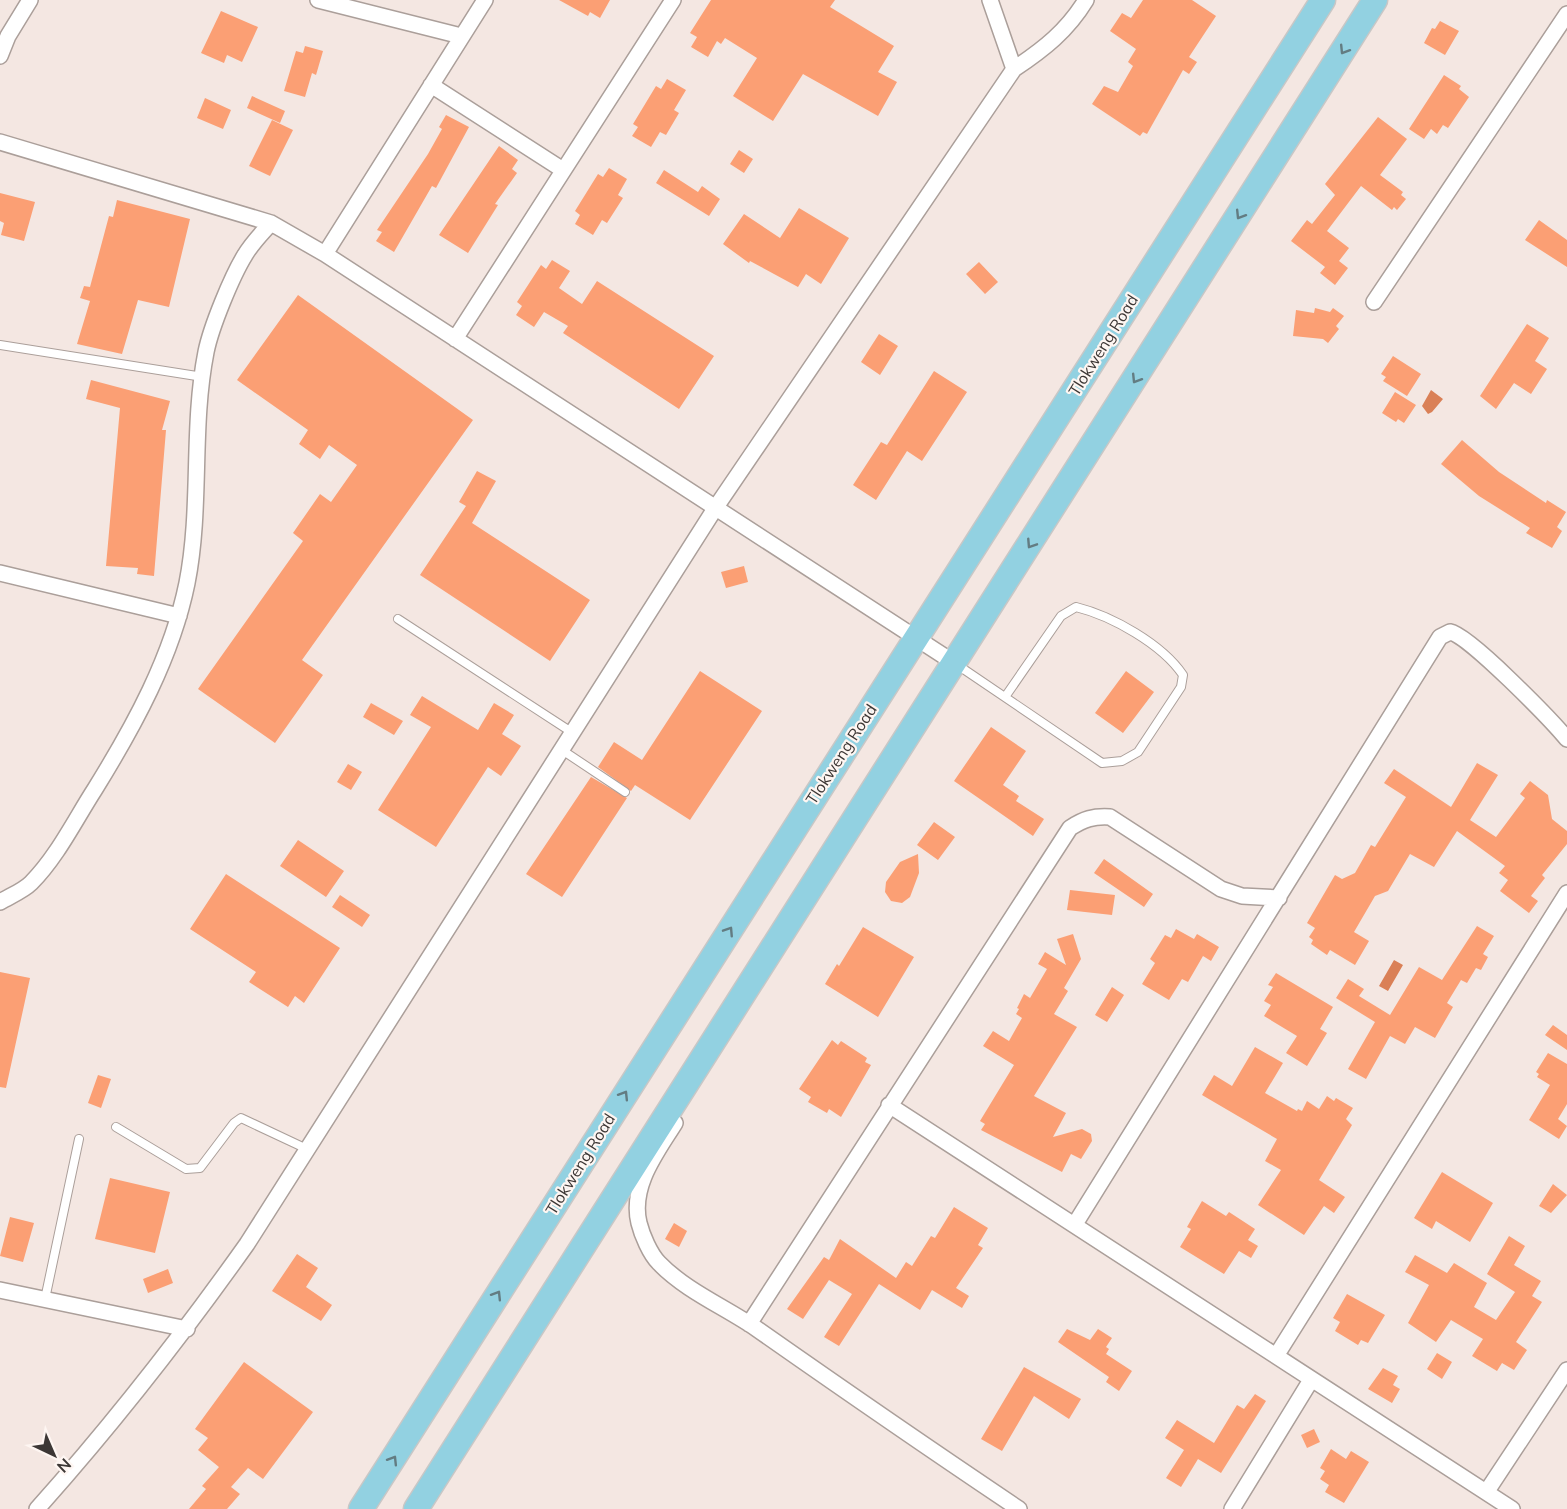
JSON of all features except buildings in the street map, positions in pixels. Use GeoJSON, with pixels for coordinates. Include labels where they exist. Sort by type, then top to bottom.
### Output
{"type":"FeatureCollection","features":[{"type":"Feature","properties":{"kind":"main road","name":"Tlokweng Road"},"geometry":{"type":"LineString","coordinates":[[361,1509],[915,636],[1023,473],[1323,0]]}},
{"type":"Feature","properties":{"kind":"main road"},"geometry":{"type":"LineString","coordinates":[[416,1509],[1376,0]]}},
{"type":"Feature","properties":{"kind":"street"},"geometry":{"type":"LineString","coordinates":[[0,56],[8,36],[30,0]]}},
{"type":"Feature","properties":{"kind":"street"},"geometry":{"type":"LineString","coordinates":[[318,0],[461,36]]}},
{"type":"Feature","properties":{"kind":"street"},"geometry":{"type":"LineString","coordinates":[[325,254],[485,0]]}},
{"type":"Feature","properties":{"kind":"street"},"geometry":{"type":"LineString","coordinates":[[455,339],[673,0]]}},
{"type":"Feature","properties":{"kind":"street"},"geometry":{"type":"LineString","coordinates":[[990,0],[1014,69]]}},
{"type":"Feature","properties":{"kind":"street"},"geometry":{"type":"LineString","coordinates":[[37,1509],[108,1430],[187,1329],[248,1244],[716,507],[1014,69],[1050,45],[1067,28],[1086,0]]}},
{"type":"Feature","properties":{"kind":"street"},"geometry":{"type":"LineString","coordinates":[[1374,302],[1567,14]]}},
{"type":"Feature","properties":{"kind":"street"},"geometry":{"type":"LineString","coordinates":[[431,85],[563,170]]}},
{"type":"Feature","properties":{"kind":"street"},"geometry":{"type":"LineString","coordinates":[[0,142],[271,223],[325,254],[953,662]]}},
{"type":"Feature","properties":{"kind":"street"},"geometry":{"type":"LineString","coordinates":[[0,902],[30,884],[55,851],[125,740],[157,674],[179,616],[187,581],[196,516],[197,441],[206,350],[231,282],[245,254],[271,223]]}},
{"type":"Feature","properties":{"kind":"street"},"geometry":{"type":"LineString","coordinates":[[0,573],[179,616]]}},
{"type":"Feature","properties":{"kind":"street"},"geometry":{"type":"LineString","coordinates":[[1075,1224],[1440,637],[1450,632],[1460,636],[1505,675],[1567,739]]}},
{"type":"Feature","properties":{"kind":"street"},"geometry":{"type":"LineString","coordinates":[[749,1324],[1061,838],[1083,819],[1096,816],[1110,817],[1229,892],[1242,896],[1279,898]]}},
{"type":"Feature","properties":{"kind":"street"},"geometry":{"type":"LineString","coordinates":[[1276,1356],[1567,893]]}},
{"type":"Feature","properties":{"kind":"street"},"geometry":{"type":"LineString","coordinates":[[758,974],[750,998],[707,1073],[648,1166],[640,1190],[638,1216],[642,1231],[658,1262],[687,1285],[749,1324],[1019,1509]]}},
{"type":"Feature","properties":{"kind":"street"},"geometry":{"type":"LineString","coordinates":[[889,1105],[1512,1509]]}},
{"type":"Feature","properties":{"kind":"street"},"geometry":{"type":"LineString","coordinates":[[0,1290],[187,1329]]}},
{"type":"Feature","properties":{"kind":"street"},"geometry":{"type":"LineString","coordinates":[[1487,1491],[1567,1370]]}},
{"type":"Feature","properties":{"kind":"street"},"geometry":{"type":"LineString","coordinates":[[1232,1509],[1311,1380]]}},
{"type":"Feature","properties":{"kind":"lane"},"geometry":{"type":"LineString","coordinates":[[0,345],[203,377]]}},
{"type":"Feature","properties":{"kind":"lane"},"geometry":{"type":"LineString","coordinates":[[953,662],[1102,763],[1122,761],[1138,752],[1181,687],[1183,675],[1171,657],[1101,613],[1076,607],[1061,616],[1005,697]]}},
{"type":"Feature","properties":{"kind":"lane"},"geometry":{"type":"LineString","coordinates":[[398,619],[573,733]]}},
{"type":"Feature","properties":{"kind":"lane"},"geometry":{"type":"LineString","coordinates":[[561,750],[626,792]]}},
{"type":"Feature","properties":{"kind":"lane"},"geometry":{"type":"LineString","coordinates":[[116,1127],[186,1169],[193,1170],[200,1168],[234,1123],[242,1118],[307,1149]]}},
{"type":"Feature","properties":{"kind":"lane"},"geometry":{"type":"LineString","coordinates":[[45,1299],[79,1139]]}},
{"type":"Feature","properties":{"kind":"shaded area"},"geometry":{"type":"Polygon","coordinates":[[[1431,390],[1443,399],[1428,414],[1422,406],[1431,390]]]}},
{"type":"Feature","properties":{"kind":"shaded area"},"geometry":{"type":"Polygon","coordinates":[[[1394,960],[1403,965],[1388,991],[1379,986],[1394,960]]]}}]}
